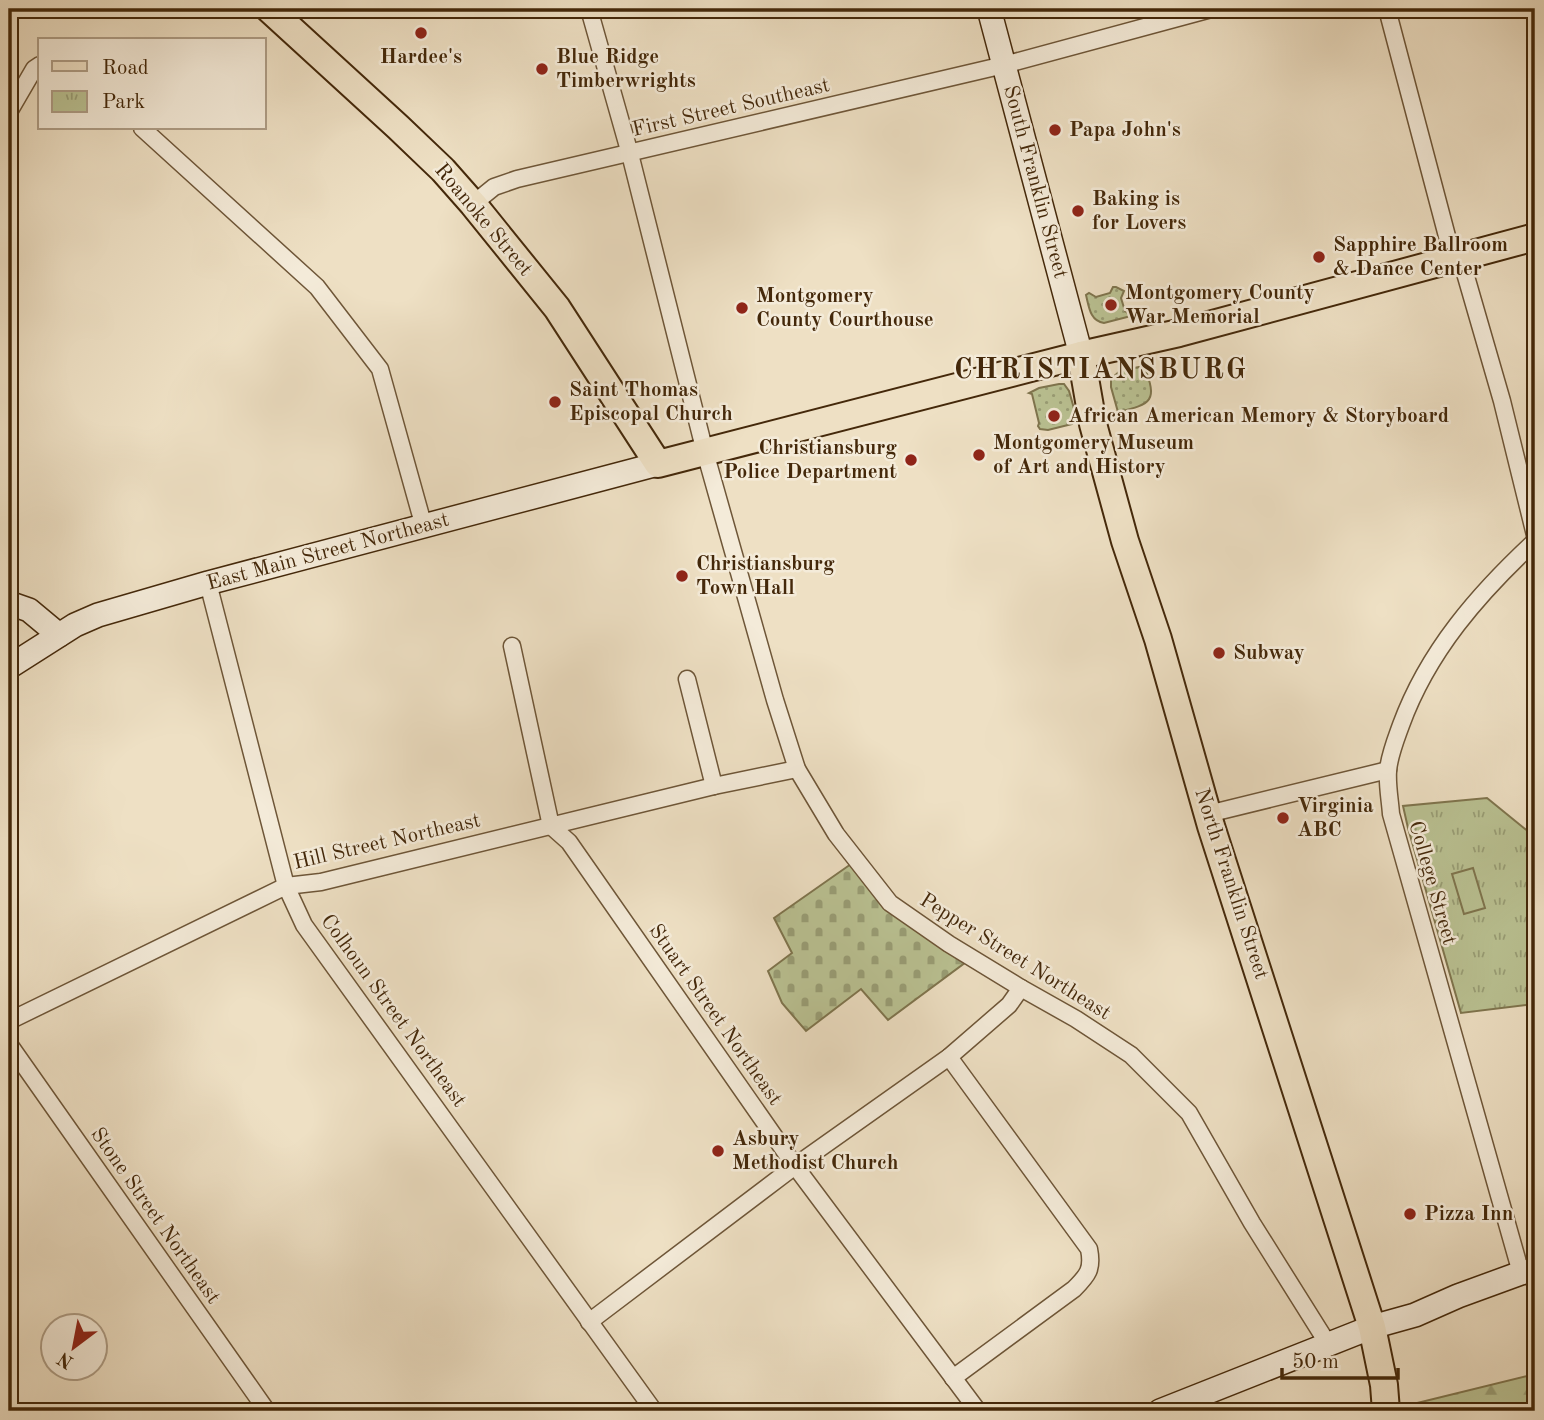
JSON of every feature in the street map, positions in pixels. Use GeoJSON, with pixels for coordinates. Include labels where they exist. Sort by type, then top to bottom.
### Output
{"type":"FeatureCollection","features":[{"type":"Feature","properties":{"kind":"main road","name":"Roanoke Street"},"geometry":{"type":"LineString","coordinates":[[269,9],[398,127],[474,204],[557,308],[658,464]]}},
{"type":"Feature","properties":{"kind":"main road"},"geometry":{"type":"LineString","coordinates":[[658,464],[1081,355],[1179,333],[1535,237]]}},
{"type":"Feature","properties":{"kind":"main road","name":"North Franklin Street"},"geometry":{"type":"LineString","coordinates":[[1081,355],[1093,424],[1125,541],[1158,639],[1208,814],[1372,1327],[1384,1385],[1386,1411]]}},
{"type":"Feature","properties":{"kind":"street","name":"Pepper Street Northeast"},"geometry":{"type":"LineString","coordinates":[[589,9],[630,154],[705,452],[797,769],[836,834],[890,902],[949,944],[1076,1019],[1130,1055],[1189,1113],[1252,1223],[1328,1344]]}},
{"type":"Feature","properties":{"kind":"street","name":"South Franklin Street"},"geometry":{"type":"LineString","coordinates":[[989,9],[1081,355]]}},
{"type":"Feature","properties":{"kind":"street","name":"First Street Southeast"},"geometry":{"type":"LineString","coordinates":[[474,204],[494,187],[517,179],[1004,65],[1211,9]]}},
{"type":"Feature","properties":{"kind":"street"},"geometry":{"type":"LineString","coordinates":[[1387,9],[1448,240],[1465,273],[1499,389],[1535,535]]}},
{"type":"Feature","properties":{"kind":"street"},"geometry":{"type":"LineString","coordinates":[[9,112],[37,67]]}},
{"type":"Feature","properties":{"kind":"street"},"geometry":{"type":"LineString","coordinates":[[144,130],[317,287],[380,369],[424,527]]}},
{"type":"Feature","properties":{"kind":"street","name":"East Main Street Northeast"},"geometry":{"type":"LineString","coordinates":[[9,667],[75,625],[98,615],[208,583],[658,464]]}},
{"type":"Feature","properties":{"kind":"street","name":"College Street"},"geometry":{"type":"LineString","coordinates":[[1528,1271],[1391,814],[1388,770],[1395,741],[1413,695],[1441,646],[1482,594],[1535,541]]}},
{"type":"Feature","properties":{"kind":"street","name":"Colhoun Street Northeast"},"geometry":{"type":"LineString","coordinates":[[208,583],[286,886],[304,925],[654,1411]]}},
{"type":"Feature","properties":{"kind":"street"},"geometry":{"type":"LineString","coordinates":[[9,603],[29,610],[59,635]]}},
{"type":"Feature","properties":{"kind":"street"},"geometry":{"type":"LineString","coordinates":[[512,646],[551,826]]}},
{"type":"Feature","properties":{"kind":"street"},"geometry":{"type":"LineString","coordinates":[[687,679],[713,786]]}},
{"type":"Feature","properties":{"kind":"street","name":"Hill Street Northeast"},"geometry":{"type":"LineString","coordinates":[[9,1021],[286,886],[321,882],[713,786],[797,769]]}},
{"type":"Feature","properties":{"kind":"street"},"geometry":{"type":"LineString","coordinates":[[1208,814],[1388,770]]}},
{"type":"Feature","properties":{"kind":"street","name":"Stuart Street Northeast"},"geometry":{"type":"LineString","coordinates":[[551,826],[569,842],[795,1166],[978,1411]]}},
{"type":"Feature","properties":{"kind":"street"},"geometry":{"type":"LineString","coordinates":[[589,1322],[795,1166],[949,1057],[1009,1005],[1021,988]]}},
{"type":"Feature","properties":{"kind":"street","name":"Stone Street Northeast"},"geometry":{"type":"LineString","coordinates":[[9,1045],[267,1411]]}},
{"type":"Feature","properties":{"kind":"street"},"geometry":{"type":"LineString","coordinates":[[949,1057],[1088,1249],[1091,1262],[1083,1280],[1074,1289],[953,1378]]}},
{"type":"Feature","properties":{"kind":"street"},"geometry":{"type":"LineString","coordinates":[[1160,1411],[1372,1327],[1415,1315],[1458,1296],[1528,1271]]}},
{"type":"Feature","properties":{"kind":"green space"},"geometry":{"type":"Polygon","coordinates":[[[1113,287],[1124,291],[1121,298],[1125,311],[1131,316],[1099,322],[1091,313],[1086,295],[1089,293],[1096,297],[1110,293],[1113,287]]]}},
{"type":"Feature","properties":{"kind":"green space"},"geometry":{"type":"Polygon","coordinates":[[[1144,366],[1151,387],[1149,399],[1138,406],[1118,412],[1111,379],[1120,371],[1144,366]]]}},
{"type":"Feature","properties":{"kind":"green space"},"geometry":{"type":"Polygon","coordinates":[[[1064,384],[1069,391],[1075,412],[1072,424],[1048,430],[1040,429],[1032,394],[1029,393],[1064,384]]]}},
{"type":"Feature","properties":{"kind":"green space"},"geometry":{"type":"Polygon","coordinates":[[[1487,798],[1535,837],[1535,1004],[1461,1013],[1403,806],[1487,798]]]}},
{"type":"Feature","properties":{"kind":"green space"},"geometry":{"type":"Polygon","coordinates":[[[851,864],[889,911],[966,962],[888,1020],[861,989],[806,1031],[782,1003],[768,971],[792,953],[774,918],[851,864]]]}},
{"type":"Feature","properties":{"kind":"green space"},"geometry":{"type":"Polygon","coordinates":[[[1473,868],[1485,908],[1464,914],[1452,874],[1473,868]]]}},
{"type":"Feature","properties":{"kind":"green space"},"geometry":{"type":"Polygon","coordinates":[[[1535,1374],[1535,1411],[1418,1411],[1417,1403],[1535,1374]]]}},
{"type":"Feature","properties":{"kind":"place","name":"Hardee's"},"geometry":{"type":"Point","coordinates":[421,33]}},
{"type":"Feature","properties":{"kind":"place","name":"Blue Ridge Timberwrights"},"geometry":{"type":"Point","coordinates":[542,69]}},
{"type":"Feature","properties":{"kind":"place","name":"Papa John's"},"geometry":{"type":"Point","coordinates":[1055,130]}},
{"type":"Feature","properties":{"kind":"place","name":"Baking is for Lovers"},"geometry":{"type":"Point","coordinates":[1078,211]}},
{"type":"Feature","properties":{"kind":"place","name":"Sapphire Ballroom & Dance Center"},"geometry":{"type":"Point","coordinates":[1319,257]}},
{"type":"Feature","properties":{"kind":"place","name":"Montgomery County War Memorial"},"geometry":{"type":"Point","coordinates":[1111,305]}},
{"type":"Feature","properties":{"kind":"place","name":"Montgomery County Courthouse"},"geometry":{"type":"Point","coordinates":[742,308]}},
{"type":"Feature","properties":{"kind":"place","name":"Saint Thomas Episcopal Church"},"geometry":{"type":"Point","coordinates":[555,402]}},
{"type":"Feature","properties":{"kind":"place","name":"African American Memory & Storyboard"},"geometry":{"type":"Point","coordinates":[1054,416]}},
{"type":"Feature","properties":{"kind":"place","name":"Montgomery Museum of Art and History"},"geometry":{"type":"Point","coordinates":[979,455]}},
{"type":"Feature","properties":{"kind":"place","name":"Christiansburg Police Department"},"geometry":{"type":"Point","coordinates":[911,460]}},
{"type":"Feature","properties":{"kind":"place","name":"Christiansburg Town Hall"},"geometry":{"type":"Point","coordinates":[682,576]}},
{"type":"Feature","properties":{"kind":"place","name":"Subway"},"geometry":{"type":"Point","coordinates":[1219,653]}},
{"type":"Feature","properties":{"kind":"place","name":"Virginia ABC"},"geometry":{"type":"Point","coordinates":[1283,818]}},
{"type":"Feature","properties":{"kind":"place","name":"Asbury Methodist Church"},"geometry":{"type":"Point","coordinates":[718,1151]}},
{"type":"Feature","properties":{"kind":"place","name":"Pizza Inn"},"geometry":{"type":"Point","coordinates":[1410,1214]}},
{"type":"Feature","properties":{"kind":"district","name":"CHRISTIANSBURG"},"geometry":{"type":"Point","coordinates":[1101,371]}}]}
